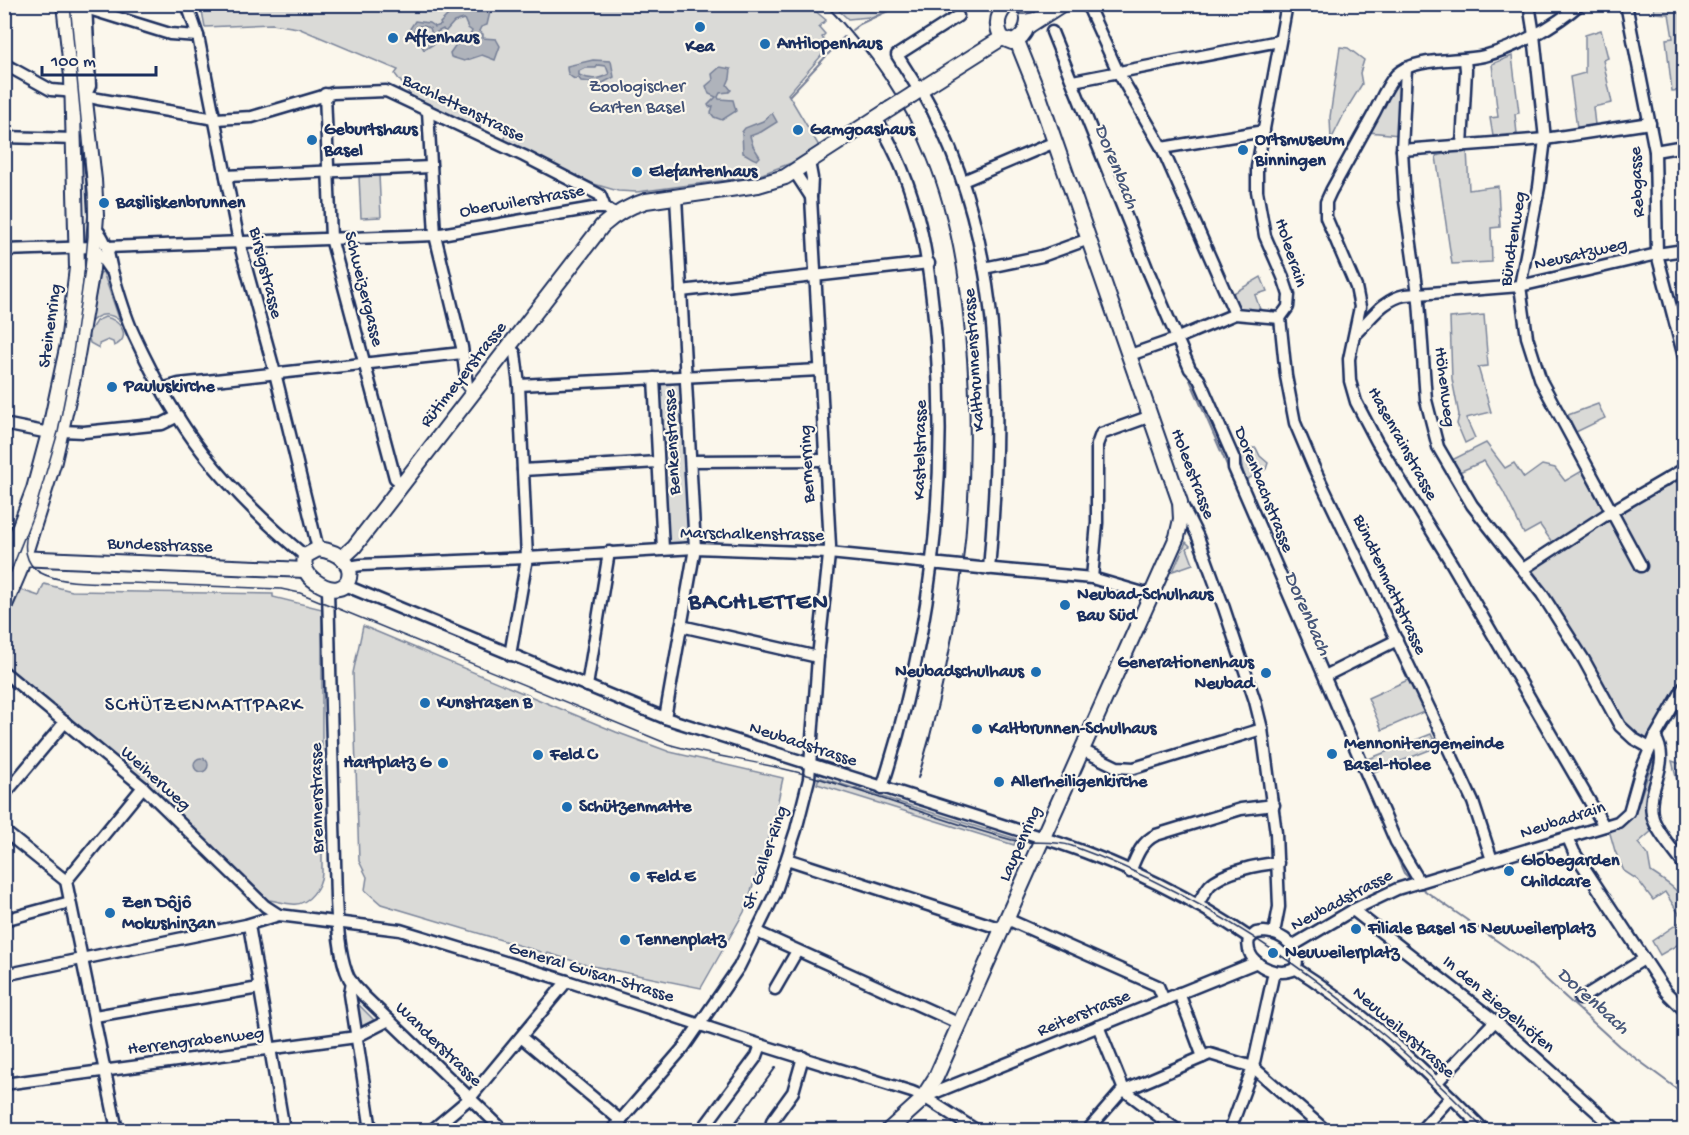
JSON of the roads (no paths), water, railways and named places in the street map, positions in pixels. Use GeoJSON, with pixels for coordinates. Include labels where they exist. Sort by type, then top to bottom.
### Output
{"type":"FeatureCollection","features":[{"type":"Feature","properties":{"kind":"main road"},"geometry":{"type":"LineString","coordinates":[[64,4],[78,94]]}},
{"type":"Feature","properties":{"kind":"main road"},"geometry":{"type":"LineString","coordinates":[[991,4],[999,18]]}},
{"type":"Feature","properties":{"kind":"main road"},"geometry":{"type":"LineString","coordinates":[[1008,4],[999,18],[998,29],[1002,38],[1012,42],[1025,33],[1028,26],[1028,15],[1024,4]]}},
{"type":"Feature","properties":{"kind":"main road"},"geometry":{"type":"LineString","coordinates":[[1028,26],[1062,4]]}},
{"type":"Feature","properties":{"kind":"main road"},"geometry":{"type":"LineString","coordinates":[[78,94],[82,6]]}},
{"type":"Feature","properties":{"kind":"main road","name":"Oberwilerstrasse"},"geometry":{"type":"LineString","coordinates":[[610,212],[676,197],[758,185],[785,177],[1002,38]]}},
{"type":"Feature","properties":{"kind":"main road","name":"Holeestrasse"},"geometry":{"type":"LineString","coordinates":[[1017,40],[1055,142],[1180,502]]}},
{"type":"Feature","properties":{"kind":"main road","name":"Steinenring"},"geometry":{"type":"LineString","coordinates":[[4,607],[20,572],[11,560],[54,461],[77,268],[74,139],[78,94]]}},
{"type":"Feature","properties":{"kind":"main road","name":"Steinenring"},"geometry":{"type":"LineString","coordinates":[[56,432],[92,269],[100,247],[96,229],[94,180],[78,94]]}},
{"type":"Feature","properties":{"kind":"main road","name":"Rütimeyerstrasse"},"geometry":{"type":"LineString","coordinates":[[346,563],[354,547],[602,226],[610,212]]}},
{"type":"Feature","properties":{"kind":"main road","name":"Laupenring"},"geometry":{"type":"LineString","coordinates":[[889,1131],[924,1097],[936,1077],[1179,528],[1180,502]]}},
{"type":"Feature","properties":{"kind":"main road"},"geometry":{"type":"LineString","coordinates":[[318,549],[346,563],[350,577],[344,585],[336,589],[328,589],[312,579],[305,563],[318,549]]}},
{"type":"Feature","properties":{"kind":"main road","name":"Bundesstrasse"},"geometry":{"type":"LineString","coordinates":[[11,560],[305,563]]}},
{"type":"Feature","properties":{"kind":"street","name":"Birsigstrasse"},"geometry":{"type":"LineString","coordinates":[[187,4],[198,36],[239,242],[275,373],[318,549]]}},
{"type":"Feature","properties":{"kind":"street"},"geometry":{"type":"LineString","coordinates":[[1087,4],[1118,72],[1162,148],[1235,314]]}},
{"type":"Feature","properties":{"kind":"street","name":"Holeerain"},"geometry":{"type":"LineString","coordinates":[[1280,318],[1288,308],[1289,295],[1265,236],[1257,191],[1258,160],[1287,4]]}},
{"type":"Feature","properties":{"kind":"street","name":"Bündtenweg"},"geometry":{"type":"LineString","coordinates":[[1529,4],[1545,139],[1539,187],[1521,286],[1527,337],[1541,381],[1641,566]]}},
{"type":"Feature","properties":{"kind":"street"},"geometry":{"type":"LineString","coordinates":[[1406,68],[1430,62],[1465,60],[1505,50],[1534,35],[1580,4]]}},
{"type":"Feature","properties":{"kind":"street","name":"Rebgasse"},"geometry":{"type":"LineString","coordinates":[[1626,4],[1655,151],[1657,254],[1684,357]]}},
{"type":"Feature","properties":{"kind":"street"},"geometry":{"type":"LineString","coordinates":[[82,6],[170,34],[198,36]]}},
{"type":"Feature","properties":{"kind":"street","name":"Kaltbrunnenstrasse"},"geometry":{"type":"LineString","coordinates":[[958,16],[897,55],[946,136],[963,181],[984,268],[995,353],[997,408],[995,495],[984,568]]}},
{"type":"Feature","properties":{"kind":"street","name":"Dorenbachstrasse"},"geometry":{"type":"LineString","coordinates":[[1052,32],[1150,274],[1173,340],[1190,369],[1199,379],[1234,459],[1234,468],[1396,842],[1420,882]]}},
{"type":"Feature","properties":{"kind":"street"},"geometry":{"type":"LineString","coordinates":[[1073,81],[1279,41]]}},
{"type":"Feature","properties":{"kind":"street"},"geometry":{"type":"LineString","coordinates":[[1462,146],[1465,60]]}},
{"type":"Feature","properties":{"kind":"street","name":"Bachlettenstrasse"},"geometry":{"type":"LineString","coordinates":[[4,64],[51,90],[215,119],[252,117],[325,94],[386,91],[524,156],[600,195],[610,212]]}},
{"type":"Feature","properties":{"kind":"street","name":"Höhenweg"},"geometry":{"type":"LineString","coordinates":[[1406,68],[1402,150],[1405,201],[1419,295],[1426,400],[1438,447],[1472,505],[1542,594],[1584,660],[1620,726],[1634,739],[1650,748]]}},
{"type":"Feature","properties":{"kind":"street","name":"Hasenrainstrasse"},"geometry":{"type":"LineString","coordinates":[[1406,68],[1396,75],[1384,93],[1326,202],[1326,217],[1356,287],[1360,307],[1349,359],[1350,381],[1356,402],[1377,442],[1452,564],[1605,826]]}},
{"type":"Feature","properties":{"kind":"street","name":"Schweizergasse"},"geometry":{"type":"LineString","coordinates":[[325,94],[331,238],[395,478],[403,484]]}},
{"type":"Feature","properties":{"kind":"street"},"geometry":{"type":"LineString","coordinates":[[428,111],[435,235],[462,352],[467,385],[474,392]]}},
{"type":"Feature","properties":{"kind":"street","name":"Kastelstrasse"},"geometry":{"type":"LineString","coordinates":[[876,118],[912,193],[929,263],[940,426],[936,563],[914,674],[882,788]]}},
{"type":"Feature","properties":{"kind":"street"},"geometry":{"type":"LineString","coordinates":[[1402,150],[1545,139],[1650,123]]}},
{"type":"Feature","properties":{"kind":"street"},"geometry":{"type":"LineString","coordinates":[[1162,148],[1264,131]]}},
{"type":"Feature","properties":{"kind":"street"},"geometry":{"type":"LineString","coordinates":[[4,137],[74,139]]}},
{"type":"Feature","properties":{"kind":"street"},"geometry":{"type":"LineString","coordinates":[[963,181],[1055,142]]}},
{"type":"Feature","properties":{"kind":"street"},"geometry":{"type":"LineString","coordinates":[[1655,151],[1684,146]]}},
{"type":"Feature","properties":{"kind":"street","name":"Bernerring"},"geometry":{"type":"LineString","coordinates":[[809,162],[812,178],[811,196],[829,553],[810,765]]}},
{"type":"Feature","properties":{"kind":"street"},"geometry":{"type":"LineString","coordinates":[[226,176],[431,167]]}},
{"type":"Feature","properties":{"kind":"street"},"geometry":{"type":"LineString","coordinates":[[794,171],[811,196]]}},
{"type":"Feature","properties":{"kind":"street","name":"Benkenstrasse"},"geometry":{"type":"LineString","coordinates":[[665,718],[695,548],[676,197]]}},
{"type":"Feature","properties":{"kind":"street","name":"Oberwilerstrasse"},"geometry":{"type":"LineString","coordinates":[[4,250],[435,235],[592,208],[610,212]]}},
{"type":"Feature","properties":{"kind":"street"},"geometry":{"type":"LineString","coordinates":[[984,268],[1042,256],[1089,239]]}},
{"type":"Feature","properties":{"kind":"street"},"geometry":{"type":"LineString","coordinates":[[100,247],[112,272],[133,333],[178,416],[203,453],[305,563]]}},
{"type":"Feature","properties":{"kind":"street","name":"Neusatzweg"},"geometry":{"type":"LineString","coordinates":[[1355,334],[1394,297],[1521,286],[1657,254],[1684,250]]}},
{"type":"Feature","properties":{"kind":"street"},"geometry":{"type":"LineString","coordinates":[[681,291],[929,263]]}},
{"type":"Feature","properties":{"kind":"street"},"geometry":{"type":"LineString","coordinates":[[1130,355],[1235,314],[1280,318]]}},
{"type":"Feature","properties":{"kind":"street","name":"Bündtenmattstrasse"},"geometry":{"type":"LineString","coordinates":[[1280,318],[1286,376],[1295,423],[1314,468],[1473,802],[1492,860]]}},
{"type":"Feature","properties":{"kind":"street"},"geometry":{"type":"LineString","coordinates":[[508,347],[515,353],[519,385],[527,558],[510,655]]}},
{"type":"Feature","properties":{"kind":"street"},"geometry":{"type":"LineString","coordinates":[[162,389],[179,384],[462,352]]}},
{"type":"Feature","properties":{"kind":"street"},"geometry":{"type":"LineString","coordinates":[[519,385],[820,369]]}},
{"type":"Feature","properties":{"kind":"street","name":"Benkenstrasse"},"geometry":{"type":"LineString","coordinates":[[654,378],[663,549]]}},
{"type":"Feature","properties":{"kind":"street"},"geometry":{"type":"LineString","coordinates":[[4,424],[56,432],[84,432],[162,424],[178,416]]}},
{"type":"Feature","properties":{"kind":"street"},"geometry":{"type":"LineString","coordinates":[[1092,578],[1096,523],[1097,445],[1101,434],[1150,416]]}},
{"type":"Feature","properties":{"kind":"street"},"geometry":{"type":"LineString","coordinates":[[691,461],[824,460]]}},
{"type":"Feature","properties":{"kind":"street"},"geometry":{"type":"LineString","coordinates":[[523,470],[658,462]]}},
{"type":"Feature","properties":{"kind":"street"},"geometry":{"type":"LineString","coordinates":[[1523,569],[1612,511],[1684,469]]}},
{"type":"Feature","properties":{"kind":"street","name":"Holeestrasse"},"geometry":{"type":"LineString","coordinates":[[1180,502],[1198,537],[1255,701],[1262,729],[1274,806],[1278,863],[1279,907],[1274,933]]}},
{"type":"Feature","properties":{"kind":"street","name":"Marschalkenstrasse"},"geometry":{"type":"LineString","coordinates":[[346,563],[362,565],[527,558],[695,548],[829,553],[1092,578],[1150,596]]}},
{"type":"Feature","properties":{"kind":"street"},"geometry":{"type":"LineString","coordinates":[[587,686],[609,552]]}},
{"type":"Feature","properties":{"kind":"street","name":"Neubadstrasse"},"geometry":{"type":"LineString","coordinates":[[344,585],[665,718],[1065,845],[1130,872],[1197,906],[1250,938]]}},
{"type":"Feature","properties":{"kind":"street","name":"Brennerstrasse"},"geometry":{"type":"LineString","coordinates":[[328,589],[336,899],[346,970],[352,982]]}},
{"type":"Feature","properties":{"kind":"street"},"geometry":{"type":"LineString","coordinates":[[681,626],[818,657]]}},
{"type":"Feature","properties":{"kind":"street"},"geometry":{"type":"LineString","coordinates":[[1324,676],[1397,640]]}},
{"type":"Feature","properties":{"kind":"street","name":"Weiherweg"},"geometry":{"type":"LineString","coordinates":[[4,672],[143,787],[265,906],[279,915]]}},
{"type":"Feature","properties":{"kind":"street","name":"Neubadrain"},"geometry":{"type":"LineString","coordinates":[[1407,885],[1618,822],[1629,813],[1640,773],[1650,748],[1684,687]]}},
{"type":"Feature","properties":{"kind":"street"},"geometry":{"type":"LineString","coordinates":[[4,795],[64,722]]}},
{"type":"Feature","properties":{"kind":"street"},"geometry":{"type":"LineString","coordinates":[[1082,750],[1117,767],[1134,768],[1262,729]]}},
{"type":"Feature","properties":{"kind":"street"},"geometry":{"type":"LineString","coordinates":[[1655,737],[1661,746],[1662,755],[1652,797],[1652,815],[1659,830],[1684,865]]}},
{"type":"Feature","properties":{"kind":"street","name":"St. Galler-Ring"},"geometry":{"type":"LineString","coordinates":[[612,1131],[700,1025],[739,967],[775,894],[798,820],[810,765]]}},
{"type":"Feature","properties":{"kind":"street"},"geometry":{"type":"LineString","coordinates":[[66,881],[143,787]]}},
{"type":"Feature","properties":{"kind":"street"},"geometry":{"type":"LineString","coordinates":[[1130,872],[1141,847],[1156,835],[1241,810],[1274,806]]}},
{"type":"Feature","properties":{"kind":"street"},"geometry":{"type":"LineString","coordinates":[[4,831],[66,881],[117,1131]]}},
{"type":"Feature","properties":{"kind":"street"},"geometry":{"type":"LineString","coordinates":[[1568,838],[1574,852],[1666,992],[1684,1010]]}},
{"type":"Feature","properties":{"kind":"street"},"geometry":{"type":"LineString","coordinates":[[787,859],[1004,924],[1158,986],[1164,999]]}},
{"type":"Feature","properties":{"kind":"street"},"geometry":{"type":"LineString","coordinates":[[1197,906],[1208,888],[1216,881],[1250,866],[1278,863]]}},
{"type":"Feature","properties":{"kind":"street","name":"Neubadstrasse"},"geometry":{"type":"LineString","coordinates":[[1292,946],[1353,910],[1407,885]]}},
{"type":"Feature","properties":{"kind":"street"},"geometry":{"type":"LineString","coordinates":[[4,920],[70,902]]}},
{"type":"Feature","properties":{"kind":"street","name":"In den Ziegelhöfen"},"geometry":{"type":"LineString","coordinates":[[1353,910],[1496,1021],[1617,1131]]}},
{"type":"Feature","properties":{"kind":"street"},"geometry":{"type":"LineString","coordinates":[[4,975],[249,925],[279,915]]}},
{"type":"Feature","properties":{"kind":"street","name":"General Guisan-Strasse"},"geometry":{"type":"LineString","coordinates":[[279,915],[400,930],[567,981],[924,1097],[976,1131]]}},
{"type":"Feature","properties":{"kind":"street"},"geometry":{"type":"LineString","coordinates":[[249,925],[284,1131]]}},
{"type":"Feature","properties":{"kind":"street"},"geometry":{"type":"LineString","coordinates":[[757,932],[960,1024]]}},
{"type":"Feature","properties":{"kind":"street"},"geometry":{"type":"LineString","coordinates":[[1259,932],[1274,933],[1292,946],[1297,959],[1295,968],[1286,973],[1274,972],[1257,962],[1248,949],[1250,938],[1259,932]]}},
{"type":"Feature","properties":{"kind":"street"},"geometry":{"type":"LineString","coordinates":[[774,989],[797,951]]}},
{"type":"Feature","properties":{"kind":"street"},"geometry":{"type":"LineString","coordinates":[[1580,999],[1644,959]]}},
{"type":"Feature","properties":{"kind":"street","name":"Reiterstrasse"},"geometry":{"type":"LineString","coordinates":[[924,1097],[1257,962]]}},
{"type":"Feature","properties":{"kind":"street","name":"Neuweilerstrasse"},"geometry":{"type":"LineString","coordinates":[[1295,968],[1357,1013],[1437,1083],[1484,1131]]}},
{"type":"Feature","properties":{"kind":"street"},"geometry":{"type":"LineString","coordinates":[[1230,1131],[1253,1067],[1274,972]]}},
{"type":"Feature","properties":{"kind":"street"},"geometry":{"type":"LineString","coordinates":[[432,1131],[470,1098],[567,981]]}},
{"type":"Feature","properties":{"kind":"street"},"geometry":{"type":"LineString","coordinates":[[352,982],[350,994],[371,1131]]}},
{"type":"Feature","properties":{"kind":"street","name":"Wanderstrasse"},"geometry":{"type":"LineString","coordinates":[[352,982],[502,1131]]}},
{"type":"Feature","properties":{"kind":"street"},"geometry":{"type":"LineString","coordinates":[[95,1016],[259,988]]}},
{"type":"Feature","properties":{"kind":"street"},"geometry":{"type":"LineString","coordinates":[[1179,993],[1203,1057]]}},
{"type":"Feature","properties":{"kind":"street","name":"Herrengrabenweg"},"geometry":{"type":"LineString","coordinates":[[4,1084],[356,1037],[388,1020]]}},
{"type":"Feature","properties":{"kind":"street"},"geometry":{"type":"LineString","coordinates":[[1437,1083],[1496,1021]]}},
{"type":"Feature","properties":{"kind":"street"},"geometry":{"type":"LineString","coordinates":[[1098,1026],[1124,1090],[1177,1131]]}},
{"type":"Feature","properties":{"kind":"street"},"geometry":{"type":"LineString","coordinates":[[521,1036],[621,1120]]}},
{"type":"Feature","properties":{"kind":"street"},"geometry":{"type":"LineString","coordinates":[[702,1131],[757,1056],[761,1045]]}},
{"type":"Feature","properties":{"kind":"street"},"geometry":{"type":"LineString","coordinates":[[1088,1131],[1117,1095],[1124,1090],[1210,1054],[1253,1067],[1324,1131]]}},
{"type":"Feature","properties":{"kind":"street"},"geometry":{"type":"LineString","coordinates":[[771,1130],[772,1121],[793,1092],[803,1057]]}},
{"type":"Feature","properties":{"kind":"street"},"geometry":{"type":"LineString","coordinates":[[1421,1131],[1451,1097]]}},
{"type":"Feature","properties":{"kind":"waterway"},"geometry":{"type":"LineString","coordinates":[[852,30],[885,12]]}},
{"type":"Feature","properties":{"kind":"waterway"},"geometry":{"type":"LineString","coordinates":[[790,95],[844,37]]}},
{"type":"Feature","properties":{"kind":"waterway","name":"Dorenbach"},"geometry":{"type":"LineString","coordinates":[[1135,252],[1165,324]]}},
{"type":"Feature","properties":{"kind":"waterway","name":"Dorenbach"},"geometry":{"type":"LineString","coordinates":[[1187,373],[1404,873],[1411,880]]}},
{"type":"Feature","properties":{"kind":"waterway","name":"Dorenbach"},"geometry":{"type":"LineString","coordinates":[[1418,886],[1526,961],[1619,1046],[1684,1094]]}},
{"type":"Feature","properties":{"kind":"tram line"},"geometry":{"type":"LineString","coordinates":[[4,589],[35,510],[58,432],[71,367],[85,268],[88,193],[70,4]]}},
{"type":"Feature","properties":{"kind":"tram line"},"geometry":{"type":"LineString","coordinates":[[1002,4],[1020,14],[1040,10],[1053,4]]}},
{"type":"Feature","properties":{"kind":"tram line"},"geometry":{"type":"LineString","coordinates":[[28,531],[26,542],[28,559],[34,568],[48,576],[83,582],[281,589],[300,593],[668,744],[804,774],[1012,840],[1072,846],[1131,870],[1187,898],[1242,930],[1294,965],[1393,1043],[1485,1130]]}},
{"type":"Feature","properties":{"kind":"railway"},"geometry":{"type":"LineString","coordinates":[[825,4],[871,57],[908,116],[918,137],[935,179],[948,222],[960,289],[969,390],[968,502],[956,613],[946,669],[918,778]]}},
{"type":"Feature","properties":{"kind":"railway"},"geometry":{"type":"LineString","coordinates":[[730,1130],[776,1067]]}},
{"type":"Feature","properties":{"kind":"place","name":"Kea"},"geometry":{"type":"Point","coordinates":[700,27]}},
{"type":"Feature","properties":{"kind":"place","name":"Affenhaus"},"geometry":{"type":"Point","coordinates":[393,38]}},
{"type":"Feature","properties":{"kind":"place","name":"Antilopenhaus"},"geometry":{"type":"Point","coordinates":[765,44]}},
{"type":"Feature","properties":{"kind":"place","name":"Gamgoashaus"},"geometry":{"type":"Point","coordinates":[798,130]}},
{"type":"Feature","properties":{"kind":"place","name":"Geburtshaus Basel"},"geometry":{"type":"Point","coordinates":[312,140]}},
{"type":"Feature","properties":{"kind":"place","name":"Ortsmuseum Binningen"},"geometry":{"type":"Point","coordinates":[1243,150]}},
{"type":"Feature","properties":{"kind":"place","name":"Elefantenhaus"},"geometry":{"type":"Point","coordinates":[637,172]}},
{"type":"Feature","properties":{"kind":"place","name":"Basiliskenbrunnen"},"geometry":{"type":"Point","coordinates":[104,203]}},
{"type":"Feature","properties":{"kind":"place","name":"Pauluskirche"},"geometry":{"type":"Point","coordinates":[112,387]}},
{"type":"Feature","properties":{"kind":"place","name":"Neubad-Schulhaus Bau Süd"},"geometry":{"type":"Point","coordinates":[1065,605]}},
{"type":"Feature","properties":{"kind":"place","name":"Neubadschulhaus"},"geometry":{"type":"Point","coordinates":[1036,672]}},
{"type":"Feature","properties":{"kind":"place","name":"Generationenhaus Neubad"},"geometry":{"type":"Point","coordinates":[1266,673]}},
{"type":"Feature","properties":{"kind":"place","name":"Kunstrasen B"},"geometry":{"type":"Point","coordinates":[425,703]}},
{"type":"Feature","properties":{"kind":"place","name":"Kaltbrunnen-Schulhaus"},"geometry":{"type":"Point","coordinates":[977,729]}},
{"type":"Feature","properties":{"kind":"place","name":"Mennonitengemeinde Basel-Holee"},"geometry":{"type":"Point","coordinates":[1332,754]}},
{"type":"Feature","properties":{"kind":"place","name":"Feld C"},"geometry":{"type":"Point","coordinates":[538,755]}},
{"type":"Feature","properties":{"kind":"place","name":"Hartplatz G"},"geometry":{"type":"Point","coordinates":[443,763]}},
{"type":"Feature","properties":{"kind":"place","name":"Allerheiligenkirche"},"geometry":{"type":"Point","coordinates":[999,782]}},
{"type":"Feature","properties":{"kind":"place","name":"Schützenmatte"},"geometry":{"type":"Point","coordinates":[567,807]}},
{"type":"Feature","properties":{"kind":"place","name":"Globegarden Childcare"},"geometry":{"type":"Point","coordinates":[1509,871]}},
{"type":"Feature","properties":{"kind":"place","name":"Feld E"},"geometry":{"type":"Point","coordinates":[635,877]}},
{"type":"Feature","properties":{"kind":"place","name":"Zen Dôjô Mokushinzan"},"geometry":{"type":"Point","coordinates":[110,913]}},
{"type":"Feature","properties":{"kind":"place","name":"Filiale Basel 15 Neuweilerplatz"},"geometry":{"type":"Point","coordinates":[1356,929]}},
{"type":"Feature","properties":{"kind":"place","name":"Tennenplatz"},"geometry":{"type":"Point","coordinates":[625,940]}},
{"type":"Feature","properties":{"kind":"place","name":"Neuweilerplatz"},"geometry":{"type":"Point","coordinates":[1273,953]}},
{"type":"Feature","properties":{"kind":"district","name":"BACHLETTEN"},"geometry":{"type":"Point","coordinates":[759,603]}},
{"type":"Feature","properties":{"kind":"district","name":"SCHÜTZENMATTPARK"},"geometry":{"type":"Point","coordinates":[204,706]}},
{"type":"Feature","properties":{"kind":"park label","name":"Zoologischer Garten Basel"},"geometry":{"type":"Point","coordinates":[637,97]}}]}
